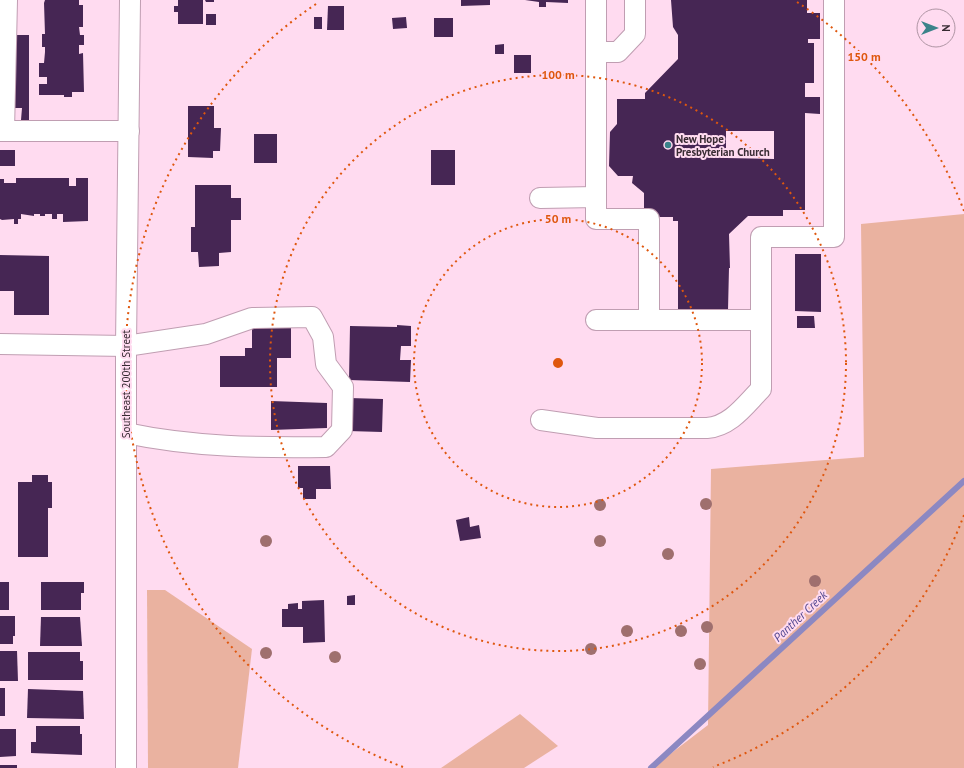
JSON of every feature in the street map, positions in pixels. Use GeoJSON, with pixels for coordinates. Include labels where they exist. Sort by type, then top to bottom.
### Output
{"type":"FeatureCollection","features":[{"type":"Feature","properties":{"kind":"street"},"geometry":{"type":"LineString","coordinates":[[7,0],[2,132],[129,132]]}},
{"type":"Feature","properties":{"kind":"street","name":"Southeast 200th Street"},"geometry":{"type":"LineString","coordinates":[[126,768],[126,346],[130,0]]}},
{"type":"Feature","properties":{"kind":"street"},"geometry":{"type":"LineString","coordinates":[[596,0],[596,219],[649,219],[649,320]]}},
{"type":"Feature","properties":{"kind":"street"},"geometry":{"type":"LineString","coordinates":[[596,52],[618,52],[635,34],[635,0]]}},
{"type":"Feature","properties":{"kind":"street"},"geometry":{"type":"LineString","coordinates":[[541,420],[596,428],[707,428],[722,425],[761,389],[761,237],[834,237],[834,0]]}},
{"type":"Feature","properties":{"kind":"street"},"geometry":{"type":"LineString","coordinates":[[540,198],[596,197]]}},
{"type":"Feature","properties":{"kind":"street"},"geometry":{"type":"LineString","coordinates":[[0,344],[126,346],[206,334],[252,318],[312,317],[323,337],[326,364],[343,387],[342,430],[326,447],[260,448],[156,439],[126,433]]}},
{"type":"Feature","properties":{"kind":"street"},"geometry":{"type":"LineString","coordinates":[[596,320],[761,320]]}},
{"type":"Feature","properties":{"kind":"shaded area"},"geometry":{"type":"Polygon","coordinates":[[[964,214],[964,768],[652,768],[708,725],[711,469],[864,457],[861,224],[964,214]]]}},
{"type":"Feature","properties":{"kind":"shaded area"},"geometry":{"type":"Polygon","coordinates":[[[147,590],[165,590],[252,649],[238,768],[148,768],[147,590]]]}},
{"type":"Feature","properties":{"kind":"shaded area"},"geometry":{"type":"Polygon","coordinates":[[[520,714],[558,746],[524,768],[441,768],[520,714]]]}},
{"type":"Feature","properties":{"kind":"building"},"geometry":{"type":"Polygon","coordinates":[[[45,0],[79,0],[79,5],[83,5],[83,27],[79,27],[80,35],[84,35],[84,45],[79,45],[79,54],[83,53],[84,92],[72,92],[72,97],[64,97],[64,95],[39,95],[39,84],[47,84],[47,77],[39,77],[39,63],[44,63],[45,52],[45,47],[42,47],[42,34],[45,34],[45,0]]]}},
{"type":"Feature","properties":{"kind":"building"},"geometry":{"type":"Polygon","coordinates":[[[178,0],[203,0],[203,24],[178,24],[178,12],[174,12],[174,6],[178,6],[178,0]]]}},
{"type":"Feature","properties":{"kind":"building"},"geometry":{"type":"Polygon","coordinates":[[[205,0],[214,0],[214,2],[206,2],[205,0]]]}},
{"type":"Feature","properties":{"kind":"building"},"geometry":{"type":"Polygon","coordinates":[[[461,0],[490,0],[490,5],[461,6],[461,0]]]}},
{"type":"Feature","properties":{"kind":"building"},"geometry":{"type":"Polygon","coordinates":[[[525,0],[568,0],[568,3],[546,2],[546,7],[539,7],[539,2],[525,0]]]}},
{"type":"Feature","properties":{"kind":"building","name":"New Hope Presbyterian Church"},"geometry":{"type":"Polygon","coordinates":[[[671,0],[807,0],[807,13],[820,13],[820,39],[808,39],[808,43],[814,43],[814,83],[805,83],[805,97],[820,97],[820,114],[805,113],[805,210],[783,210],[783,216],[748,216],[729,234],[730,268],[728,310],[678,310],[678,221],[673,221],[673,217],[638,217],[638,208],[644,208],[644,193],[632,183],[633,176],[618,176],[609,166],[610,132],[617,124],[617,99],[645,99],[645,93],[678,59],[678,35],[673,27],[671,0]],[[726,131],[726,158],[774,159],[774,131],[726,131]]]}},
{"type":"Feature","properties":{"kind":"building"},"geometry":{"type":"Polygon","coordinates":[[[328,6],[344,6],[344,30],[327,30],[328,6]]]}},
{"type":"Feature","properties":{"kind":"building"},"geometry":{"type":"Polygon","coordinates":[[[206,14],[216,14],[216,25],[206,25],[206,14]]]}},
{"type":"Feature","properties":{"kind":"building"},"geometry":{"type":"Polygon","coordinates":[[[314,17],[322,17],[322,29],[314,29],[314,17]]]}},
{"type":"Feature","properties":{"kind":"building"},"geometry":{"type":"Polygon","coordinates":[[[406,17],[407,28],[393,29],[392,18],[406,17]]]}},
{"type":"Feature","properties":{"kind":"building"},"geometry":{"type":"Polygon","coordinates":[[[434,18],[453,18],[453,37],[434,37],[434,18]]]}},
{"type":"Feature","properties":{"kind":"building"},"geometry":{"type":"Polygon","coordinates":[[[10,35],[29,35],[29,120],[21,120],[22,108],[10,108],[10,35]]]}},
{"type":"Feature","properties":{"kind":"building"},"geometry":{"type":"Polygon","coordinates":[[[504,44],[504,54],[495,54],[495,45],[504,44]]]}},
{"type":"Feature","properties":{"kind":"building"},"geometry":{"type":"Polygon","coordinates":[[[514,55],[531,55],[531,73],[514,73],[514,55]]]}},
{"type":"Feature","properties":{"kind":"building"},"geometry":{"type":"Polygon","coordinates":[[[188,106],[214,106],[214,128],[221,128],[220,151],[213,151],[213,158],[188,157],[188,106]]]}},
{"type":"Feature","properties":{"kind":"building"},"geometry":{"type":"Polygon","coordinates":[[[254,134],[277,134],[277,163],[254,163],[254,134]]]}},
{"type":"Feature","properties":{"kind":"building"},"geometry":{"type":"Polygon","coordinates":[[[0,150],[15,150],[15,166],[0,166],[0,150]]]}},
{"type":"Feature","properties":{"kind":"building"},"geometry":{"type":"Polygon","coordinates":[[[431,150],[455,150],[455,185],[431,185],[431,150]]]}},
{"type":"Feature","properties":{"kind":"building"},"geometry":{"type":"Polygon","coordinates":[[[16,178],[69,178],[69,186],[76,186],[76,178],[88,178],[88,221],[63,222],[63,214],[57,214],[57,219],[52,219],[52,214],[40,216],[40,214],[34,214],[34,216],[21,214],[21,219],[18,219],[18,224],[14,224],[14,219],[0,219],[0,179],[4,179],[4,183],[16,183],[16,178]]]}},
{"type":"Feature","properties":{"kind":"building"},"geometry":{"type":"Polygon","coordinates":[[[195,185],[231,185],[231,198],[241,198],[241,220],[231,220],[231,252],[219,253],[219,266],[199,267],[198,252],[191,252],[191,227],[195,227],[195,185]]]}},
{"type":"Feature","properties":{"kind":"building"},"geometry":{"type":"Polygon","coordinates":[[[795,254],[821,254],[821,312],[795,311],[795,254]]]}},
{"type":"Feature","properties":{"kind":"building"},"geometry":{"type":"Polygon","coordinates":[[[0,255],[49,256],[49,315],[14,315],[14,291],[0,291],[0,255]]]}},
{"type":"Feature","properties":{"kind":"building"},"geometry":{"type":"Polygon","coordinates":[[[797,316],[814,316],[815,328],[797,328],[797,316]]]}},
{"type":"Feature","properties":{"kind":"building"},"geometry":{"type":"Polygon","coordinates":[[[252,325],[291,325],[291,358],[277,358],[277,387],[220,387],[220,356],[245,356],[245,348],[252,348],[252,325]]]}},
{"type":"Feature","properties":{"kind":"building"},"geometry":{"type":"Polygon","coordinates":[[[397,325],[411,326],[411,346],[401,346],[400,360],[411,360],[410,382],[349,380],[350,326],[397,327],[397,325]]]}},
{"type":"Feature","properties":{"kind":"building"},"geometry":{"type":"Polygon","coordinates":[[[349,398],[383,399],[382,432],[348,431],[349,398]]]}},
{"type":"Feature","properties":{"kind":"building"},"geometry":{"type":"Polygon","coordinates":[[[271,401],[327,403],[327,428],[271,430],[271,401]]]}},
{"type":"Feature","properties":{"kind":"building"},"geometry":{"type":"Polygon","coordinates":[[[298,466],[330,466],[331,489],[316,489],[316,499],[303,499],[303,488],[298,488],[298,466]]]}},
{"type":"Feature","properties":{"kind":"building"},"geometry":{"type":"Polygon","coordinates":[[[32,475],[48,475],[48,482],[52,482],[52,508],[48,508],[48,557],[18,557],[18,482],[32,482],[32,475]]]}},
{"type":"Feature","properties":{"kind":"building"},"geometry":{"type":"Polygon","coordinates":[[[469,517],[470,527],[479,525],[481,538],[460,541],[456,520],[469,517]]]}},
{"type":"Feature","properties":{"kind":"building"},"geometry":{"type":"Polygon","coordinates":[[[0,582],[9,582],[9,610],[0,610],[0,582]]]}},
{"type":"Feature","properties":{"kind":"building"},"geometry":{"type":"Polygon","coordinates":[[[41,582],[84,582],[84,593],[81,593],[81,610],[41,610],[41,582]]]}},
{"type":"Feature","properties":{"kind":"building"},"geometry":{"type":"Polygon","coordinates":[[[355,595],[355,605],[347,605],[347,596],[355,595]]]}},
{"type":"Feature","properties":{"kind":"building"},"geometry":{"type":"Polygon","coordinates":[[[324,600],[325,642],[303,643],[303,627],[282,627],[282,609],[288,609],[288,604],[298,603],[298,609],[302,609],[302,601],[324,600]]]}},
{"type":"Feature","properties":{"kind":"building"},"geometry":{"type":"Polygon","coordinates":[[[0,616],[15,616],[15,636],[13,636],[13,644],[0,644],[0,616]]]}},
{"type":"Feature","properties":{"kind":"building"},"geometry":{"type":"Polygon","coordinates":[[[41,617],[80,617],[82,646],[40,646],[41,617]]]}},
{"type":"Feature","properties":{"kind":"building"},"geometry":{"type":"Polygon","coordinates":[[[0,651],[17,651],[18,681],[0,681],[0,651]]]}},
{"type":"Feature","properties":{"kind":"building"},"geometry":{"type":"Polygon","coordinates":[[[28,652],[80,652],[80,661],[83,661],[83,680],[28,680],[28,652]]]}},
{"type":"Feature","properties":{"kind":"building"},"geometry":{"type":"Polygon","coordinates":[[[0,688],[5,688],[5,716],[0,716],[0,688]]]}},
{"type":"Feature","properties":{"kind":"building"},"geometry":{"type":"Polygon","coordinates":[[[28,689],[83,691],[84,719],[27,718],[28,689]]]}},
{"type":"Feature","properties":{"kind":"building"},"geometry":{"type":"Polygon","coordinates":[[[36,726],[80,726],[80,734],[82,734],[82,755],[31,753],[31,742],[36,742],[36,726]]]}},
{"type":"Feature","properties":{"kind":"building"},"geometry":{"type":"Polygon","coordinates":[[[0,729],[16,729],[16,756],[0,757],[0,729]]]}},
{"type":"Feature","properties":{"kind":"building"},"geometry":{"type":"Polygon","coordinates":[[[0,765],[17,765],[17,768],[0,768],[0,765]]]}},
{"type":"Feature","properties":{"kind":"waterway","name":"Panther Creek"},"geometry":{"type":"LineString","coordinates":[[651,768],[964,481]]}},
{"type":"Feature","properties":{"kind":"place","name":"New Hope Presbyterian Church"},"geometry":{"type":"Point","coordinates":[668,145]}}]}
